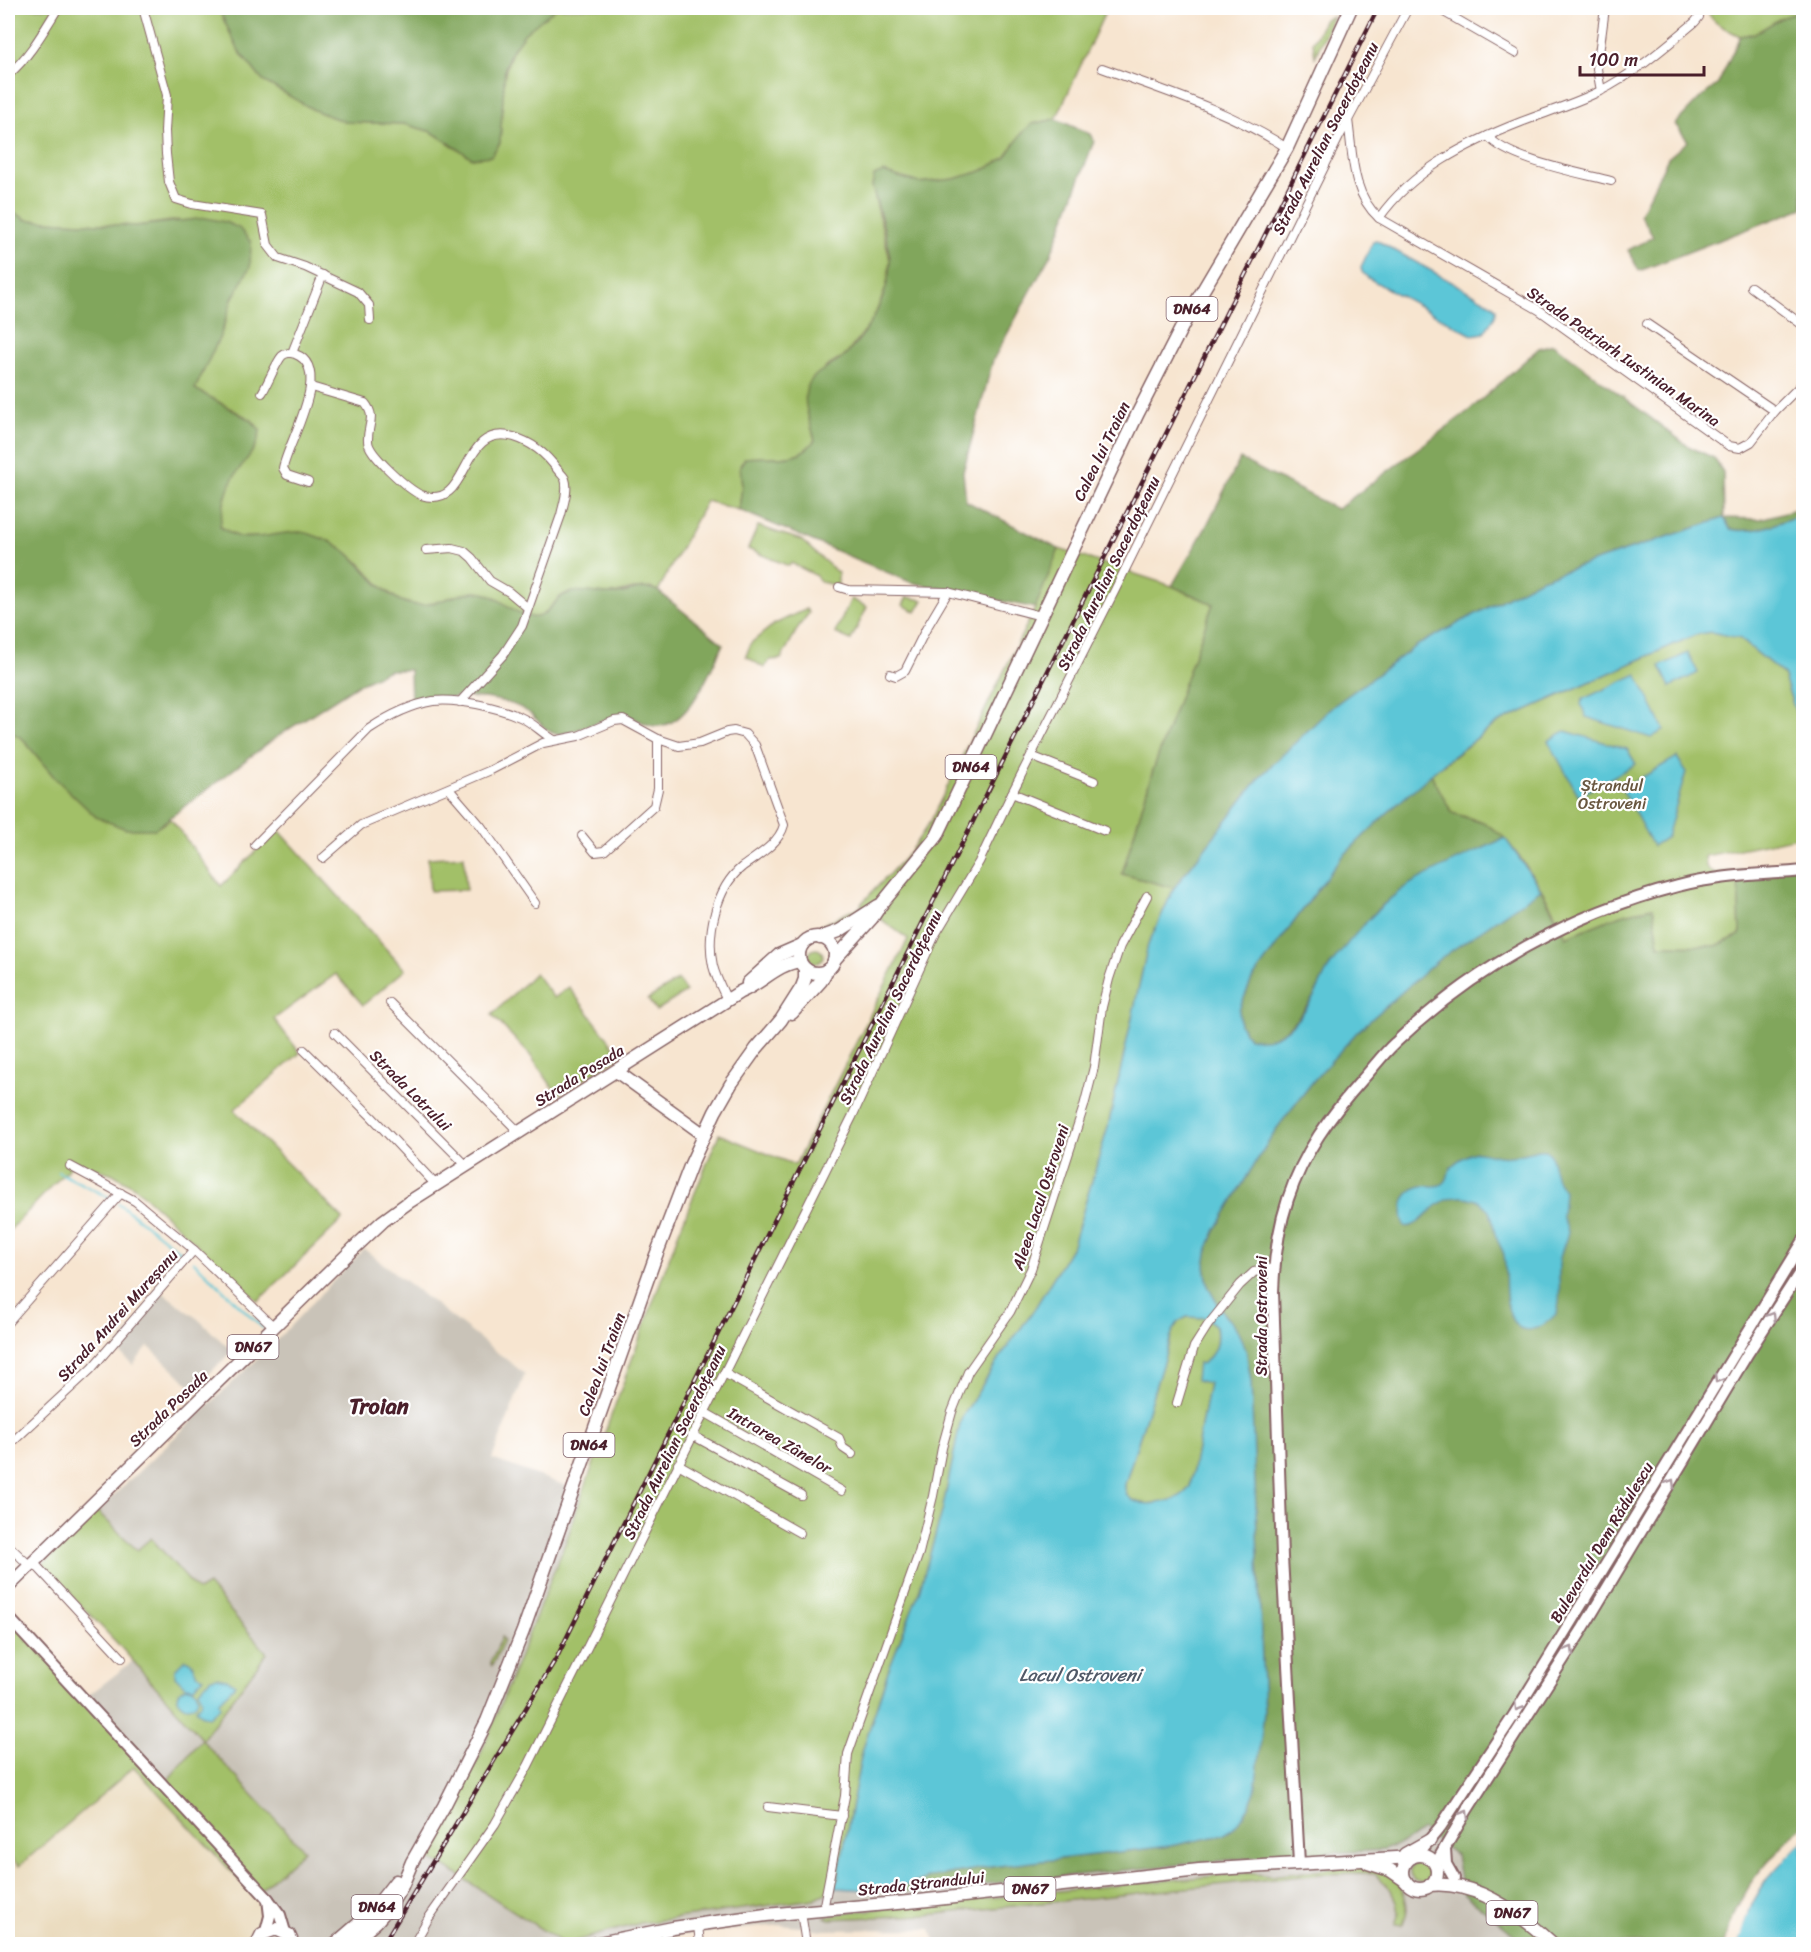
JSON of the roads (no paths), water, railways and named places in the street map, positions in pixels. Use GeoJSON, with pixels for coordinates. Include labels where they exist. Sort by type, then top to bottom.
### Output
{"type":"FeatureCollection","features":[{"type":"Feature","properties":{"kind":"main road","name":"Calea lui Traian"},"geometry":{"type":"LineString","coordinates":[[781,1020],[796,1009],[821,981],[830,965],[872,918],[937,836],[1174,341],[1287,148],[1352,8]]}},
{"type":"Feature","properties":{"kind":"main road","name":"Calea lui Traian"},"geometry":{"type":"LineString","coordinates":[[820,938],[839,931],[880,906]]}},
{"type":"Feature","properties":{"kind":"main road"},"geometry":{"type":"LineString","coordinates":[[820,938],[834,949],[830,965],[816,973],[803,965],[799,953],[802,945],[808,939],[820,938]]}},
{"type":"Feature","properties":{"kind":"main road","name":"Strada Posada"},"geometry":{"type":"LineString","coordinates":[[741,992],[779,955],[802,945]]}},
{"type":"Feature","properties":{"kind":"main road","name":"Strada Posada"},"geometry":{"type":"LineString","coordinates":[[8,1587],[370,1233],[409,1202],[785,965],[803,965]]}},
{"type":"Feature","properties":{"kind":"main road","name":"Calea lui Traian"},"geometry":{"type":"LineString","coordinates":[[352,1944],[389,1907],[469,1759],[523,1631],[662,1239],[704,1134],[741,1069],[781,1020],[802,987],[803,965]]}},
{"type":"Feature","properties":{"kind":"main road"},"geometry":{"type":"LineString","coordinates":[[616,1071],[704,1134]]}},
{"type":"Feature","properties":{"kind":"main road"},"geometry":{"type":"LineString","coordinates":[[1390,1859],[1417,1849],[1430,1840]]}},
{"type":"Feature","properties":{"kind":"main road"},"geometry":{"type":"LineString","coordinates":[[1406,1881],[1405,1865],[1414,1856]]}},
{"type":"Feature","properties":{"kind":"main road","name":"Strada Ștrandului"},"geometry":{"type":"LineString","coordinates":[[594,1944],[698,1924],[801,1912],[1149,1875],[1414,1856],[1428,1857],[1467,1888],[1516,1915],[1553,1944]]}},
{"type":"Feature","properties":{"kind":"main road","name":"Strada Ștrandului"},"geometry":{"type":"LineString","coordinates":[[1362,1861],[1390,1870],[1415,1887],[1448,1885],[1467,1888]]}},
{"type":"Feature","properties":{"kind":"main road","name":"Calea lui Traian"},"geometry":{"type":"LineString","coordinates":[[334,1944],[372,1913],[401,1872],[412,1862]]}},
{"type":"Feature","properties":{"kind":"main road"},"geometry":{"type":"LineString","coordinates":[[1430,1885],[1436,1875],[1435,1864]]}},
{"type":"Feature","properties":{"kind":"main road"},"geometry":{"type":"LineString","coordinates":[[257,1944],[266,1931],[276,1929],[285,1932],[294,1944]]}},
{"type":"Feature","properties":{"kind":"street"},"geometry":{"type":"LineString","coordinates":[[8,75],[34,47],[58,8]]}},
{"type":"Feature","properties":{"kind":"street"},"geometry":{"type":"LineString","coordinates":[[143,8],[167,95],[166,154],[169,182],[176,198],[192,204],[262,215],[268,245],[278,258],[323,275],[358,292],[369,305],[370,320]]}},
{"type":"Feature","properties":{"kind":"street","name":"Strada Aurelian Sacerdoțeanu"},"geometry":{"type":"LineString","coordinates":[[414,1944],[428,1919],[474,1855],[516,1788],[852,1117],[935,935],[974,872],[1348,120],[1408,8]]}},
{"type":"Feature","properties":{"kind":"street"},"geometry":{"type":"LineString","coordinates":[[1437,8],[1515,53]]}},
{"type":"Feature","properties":{"kind":"street"},"geometry":{"type":"LineString","coordinates":[[1601,91],[1597,69],[1605,8]]}},
{"type":"Feature","properties":{"kind":"street"},"geometry":{"type":"LineString","coordinates":[[1379,218],[1402,189],[1433,166],[1488,136],[1601,91],[1644,64],[1699,18],[1700,8]]}},
{"type":"Feature","properties":{"kind":"street"},"geometry":{"type":"LineString","coordinates":[[1101,68],[1206,106],[1255,129],[1287,148]]}},
{"type":"Feature","properties":{"kind":"street","name":"Strada Patriarh Iustinian Marina"},"geometry":{"type":"LineString","coordinates":[[1348,120],[1359,190],[1365,203],[1379,218],[1539,310],[1729,446],[1740,448],[1746,446],[1803,382]]}},
{"type":"Feature","properties":{"kind":"street"},"geometry":{"type":"LineString","coordinates":[[1488,136],[1493,143],[1520,156],[1611,181]]}},
{"type":"Feature","properties":{"kind":"street"},"geometry":{"type":"LineString","coordinates":[[292,353],[323,275]]}},
{"type":"Feature","properties":{"kind":"street"},"geometry":{"type":"LineString","coordinates":[[1751,287],[1803,326]]}},
{"type":"Feature","properties":{"kind":"street"},"geometry":{"type":"LineString","coordinates":[[1647,324],[1775,411]]}},
{"type":"Feature","properties":{"kind":"street"},"geometry":{"type":"LineString","coordinates":[[262,393],[282,356],[297,354],[309,368],[311,387],[283,468],[287,475],[308,482]]}},
{"type":"Feature","properties":{"kind":"street"},"geometry":{"type":"LineString","coordinates":[[311,387],[365,402],[372,420],[368,442],[371,451],[407,486],[422,495],[437,497],[450,492],[484,438],[495,435],[527,441],[551,462],[565,479],[565,500],[554,537],[513,642],[460,702]]}},
{"type":"Feature","properties":{"kind":"street"},"geometry":{"type":"LineString","coordinates":[[426,550],[452,548],[464,551],[490,581],[509,592],[528,608]]}},
{"type":"Feature","properties":{"kind":"street"},"geometry":{"type":"LineString","coordinates":[[838,587],[849,590],[948,592],[1041,616]]}},
{"type":"Feature","properties":{"kind":"street"},"geometry":{"type":"LineString","coordinates":[[890,674],[896,676],[905,671],[926,628],[948,592]]}},
{"type":"Feature","properties":{"kind":"street"},"geometry":{"type":"LineString","coordinates":[[255,845],[369,729],[419,705],[444,700],[481,705],[519,716],[554,740]]}},
{"type":"Feature","properties":{"kind":"street"},"geometry":{"type":"LineString","coordinates":[[323,858],[361,825],[491,770],[543,743],[578,736],[614,721],[623,720],[670,744],[690,746],[727,732],[745,734],[755,745],[784,825],[774,841],[733,876],[724,891],[716,913],[711,934],[711,954],[727,1000]]}},
{"type":"Feature","properties":{"kind":"street"},"geometry":{"type":"LineString","coordinates":[[582,836],[595,852],[604,851],[654,806],[658,789],[658,739]]}},
{"type":"Feature","properties":{"kind":"street"},"geometry":{"type":"LineString","coordinates":[[1031,756],[1094,782]]}},
{"type":"Feature","properties":{"kind":"street"},"geometry":{"type":"LineString","coordinates":[[451,788],[481,825],[535,903]]}},
{"type":"Feature","properties":{"kind":"street"},"geometry":{"type":"LineString","coordinates":[[1012,793],[1105,831]]}},
{"type":"Feature","properties":{"kind":"street","name":"Strada Ostroveni"},"geometry":{"type":"LineString","coordinates":[[1299,1863],[1282,1557],[1274,1268],[1288,1198],[1304,1161],[1329,1119],[1392,1045],[1444,1001],[1541,938],[1634,899],[1714,878],[1803,871]]}},
{"type":"Feature","properties":{"kind":"street","name":"Aleea Lacul Ostroveni"},"geometry":{"type":"LineString","coordinates":[[823,1910],[842,1816],[848,1754],[910,1580],[933,1496],[942,1448],[959,1392],[968,1372],[1010,1312],[1031,1269],[1084,1106],[1094,1067],[1102,1007],[1109,979],[1120,946],[1147,896]]}},
{"type":"Feature","properties":{"kind":"street"},"geometry":{"type":"LineString","coordinates":[[390,1003],[519,1132]]}},
{"type":"Feature","properties":{"kind":"street","name":"Strada Lotrului"},"geometry":{"type":"LineString","coordinates":[[335,1034],[466,1165]]}},
{"type":"Feature","properties":{"kind":"street"},"geometry":{"type":"LineString","coordinates":[[304,1050],[380,1124],[436,1185]]}},
{"type":"Feature","properties":{"kind":"street"},"geometry":{"type":"LineString","coordinates":[[70,1166],[135,1201],[194,1250],[273,1328]]}},
{"type":"Feature","properties":{"kind":"street"},"geometry":{"type":"LineString","coordinates":[[8,1322],[121,1192]]}},
{"type":"Feature","properties":{"kind":"street","name":"Bulevardul Dem Rădulescu"},"geometry":{"type":"LineString","coordinates":[[1414,1856],[1430,1840],[1514,1715],[1803,1240]]}},
{"type":"Feature","properties":{"kind":"street","name":"Strada Andrei Mureșanu"},"geometry":{"type":"LineString","coordinates":[[8,1446],[91,1369],[194,1250]]}},
{"type":"Feature","properties":{"kind":"street","name":"Bulevardul Dem Rădulescu"},"geometry":{"type":"LineString","coordinates":[[1435,1864],[1588,1620],[1748,1353],[1803,1266]]}},
{"type":"Feature","properties":{"kind":"street"},"geometry":{"type":"LineString","coordinates":[[1177,1403],[1194,1347],[1208,1325],[1240,1285],[1254,1272],[1274,1268]]}},
{"type":"Feature","properties":{"kind":"street"},"geometry":{"type":"LineString","coordinates":[[724,1373],[839,1438],[843,1448],[852,1454]]}},
{"type":"Feature","properties":{"kind":"street","name":"Intrarea Zânelor"},"geometry":{"type":"LineString","coordinates":[[704,1412],[842,1491]]}},
{"type":"Feature","properties":{"kind":"street"},"geometry":{"type":"LineString","coordinates":[[692,1435],[801,1495]]}},
{"type":"Feature","properties":{"kind":"street"},"geometry":{"type":"LineString","coordinates":[[678,1464],[800,1533]]}},
{"type":"Feature","properties":{"kind":"street"},"geometry":{"type":"LineString","coordinates":[[8,1545],[32,1564],[122,1658]]}},
{"type":"Feature","properties":{"kind":"street"},"geometry":{"type":"LineString","coordinates":[[8,1617],[268,1899],[280,1915],[285,1932]]}},
{"type":"Feature","properties":{"kind":"street"},"geometry":{"type":"LineString","coordinates":[[768,1807],[842,1816]]}},
{"type":"Feature","properties":{"kind":"street"},"geometry":{"type":"LineString","coordinates":[[1446,1845],[1446,1864],[1454,1878]]}},
{"type":"Feature","properties":{"kind":"street"},"geometry":{"type":"LineString","coordinates":[[266,1931],[270,1916],[268,1899]]}},
{"type":"Feature","properties":{"kind":"street"},"geometry":{"type":"LineString","coordinates":[[801,1912],[806,1944]]}},
{"type":"Feature","properties":{"kind":"street"},"geometry":{"type":"LineString","coordinates":[[698,1924],[700,1944]]}},
{"type":"Feature","properties":{"kind":"water"},"geometry":{"type":"Polygon","coordinates":[[[1376,240],[1493,305],[1496,309],[1495,316],[1484,333],[1472,335],[1368,278],[1362,272],[1361,267],[1376,240]]]}},
{"type":"Feature","properties":{"kind":"water","name":"Lacul Ostroveni"},"geometry":{"type":"Polygon","coordinates":[[[1803,514],[1803,734],[1783,674],[1739,638],[1711,632],[1695,635],[1497,723],[1445,762],[1386,814],[1340,859],[1252,979],[1239,1010],[1240,1025],[1249,1038],[1270,1038],[1287,1030],[1294,1023],[1307,1007],[1328,970],[1347,944],[1388,900],[1410,884],[1505,838],[1541,889],[1438,960],[1358,1031],[1314,1080],[1277,1128],[1216,1229],[1208,1248],[1205,1266],[1208,1286],[1225,1316],[1235,1326],[1246,1350],[1251,1382],[1264,1712],[1255,1791],[1249,1807],[1233,1829],[1223,1835],[1170,1846],[990,1867],[931,1877],[902,1887],[867,1890],[836,1888],[862,1752],[888,1671],[919,1592],[942,1512],[961,1419],[1000,1357],[1032,1313],[1073,1245],[1108,1127],[1148,945],[1174,888],[1261,776],[1332,707],[1418,645],[1541,579],[1724,518],[1730,529],[1749,530],[1767,527],[1803,514]],[[1187,1317],[1178,1322],[1173,1330],[1125,1484],[1126,1493],[1139,1503],[1168,1501],[1177,1498],[1190,1487],[1209,1383],[1196,1380],[1198,1363],[1202,1364],[1210,1356],[1217,1338],[1216,1326],[1207,1318],[1187,1317]]]}},
{"type":"Feature","properties":{"kind":"water"},"geometry":{"type":"Polygon","coordinates":[[[1688,653],[1698,673],[1670,687],[1660,666],[1688,653]]]}},
{"type":"Feature","properties":{"kind":"water"},"geometry":{"type":"Polygon","coordinates":[[[1637,674],[1664,730],[1651,738],[1586,717],[1581,704],[1583,699],[1637,674]]]}},
{"type":"Feature","properties":{"kind":"water"},"geometry":{"type":"Polygon","coordinates":[[[1565,731],[1627,749],[1636,764],[1579,796],[1548,741],[1565,731]]]}},
{"type":"Feature","properties":{"kind":"water"},"geometry":{"type":"Polygon","coordinates":[[[1677,757],[1686,772],[1667,837],[1653,846],[1622,789],[1677,757]]]}},
{"type":"Feature","properties":{"kind":"water"},"geometry":{"type":"Polygon","coordinates":[[[1546,1150],[1550,1154],[1557,1180],[1564,1191],[1562,1216],[1568,1231],[1559,1264],[1560,1295],[1557,1313],[1544,1324],[1530,1330],[1518,1326],[1509,1311],[1504,1255],[1491,1216],[1484,1205],[1476,1200],[1462,1197],[1450,1198],[1411,1226],[1404,1226],[1402,1207],[1406,1196],[1415,1188],[1443,1184],[1451,1167],[1472,1153],[1510,1156],[1546,1150]]]}},
{"type":"Feature","properties":{"kind":"water"},"geometry":{"type":"Polygon","coordinates":[[[186,1659],[191,1662],[197,1674],[204,1677],[194,1687],[185,1686],[175,1676],[175,1670],[186,1659]]]}},
{"type":"Feature","properties":{"kind":"water"},"geometry":{"type":"Polygon","coordinates":[[[211,1678],[227,1679],[235,1685],[219,1701],[220,1707],[209,1717],[203,1716],[196,1709],[202,1701],[199,1690],[211,1678]]]}},
{"type":"Feature","properties":{"kind":"water"},"geometry":{"type":"Polygon","coordinates":[[[188,1687],[195,1690],[198,1697],[195,1704],[188,1707],[181,1704],[178,1697],[181,1690],[188,1687]]]}},
{"type":"Feature","properties":{"kind":"water"},"geometry":{"type":"Polygon","coordinates":[[[1803,1841],[1803,1944],[1739,1944],[1743,1926],[1755,1898],[1770,1876],[1803,1841]]]}},
{"type":"Feature","properties":{"kind":"waterway"},"geometry":{"type":"LineString","coordinates":[[58,1172],[110,1198]]}},
{"type":"Feature","properties":{"kind":"waterway"},"geometry":{"type":"LineString","coordinates":[[118,1203],[181,1252]]}},
{"type":"Feature","properties":{"kind":"waterway"},"geometry":{"type":"LineString","coordinates":[[193,1261],[263,1328]]}},
{"type":"Feature","properties":{"kind":"railway"},"geometry":{"type":"LineString","coordinates":[[383,1944],[557,1657],[1378,8]]}},
{"type":"Feature","properties":{"kind":"district","name":"Troian"},"geometry":{"type":"Point","coordinates":[379,1406]}},
{"type":"Feature","properties":{"kind":"park label","name":"Ștrandul Ostroveni"},"geometry":{"type":"Point","coordinates":[1612,794]}}]}
